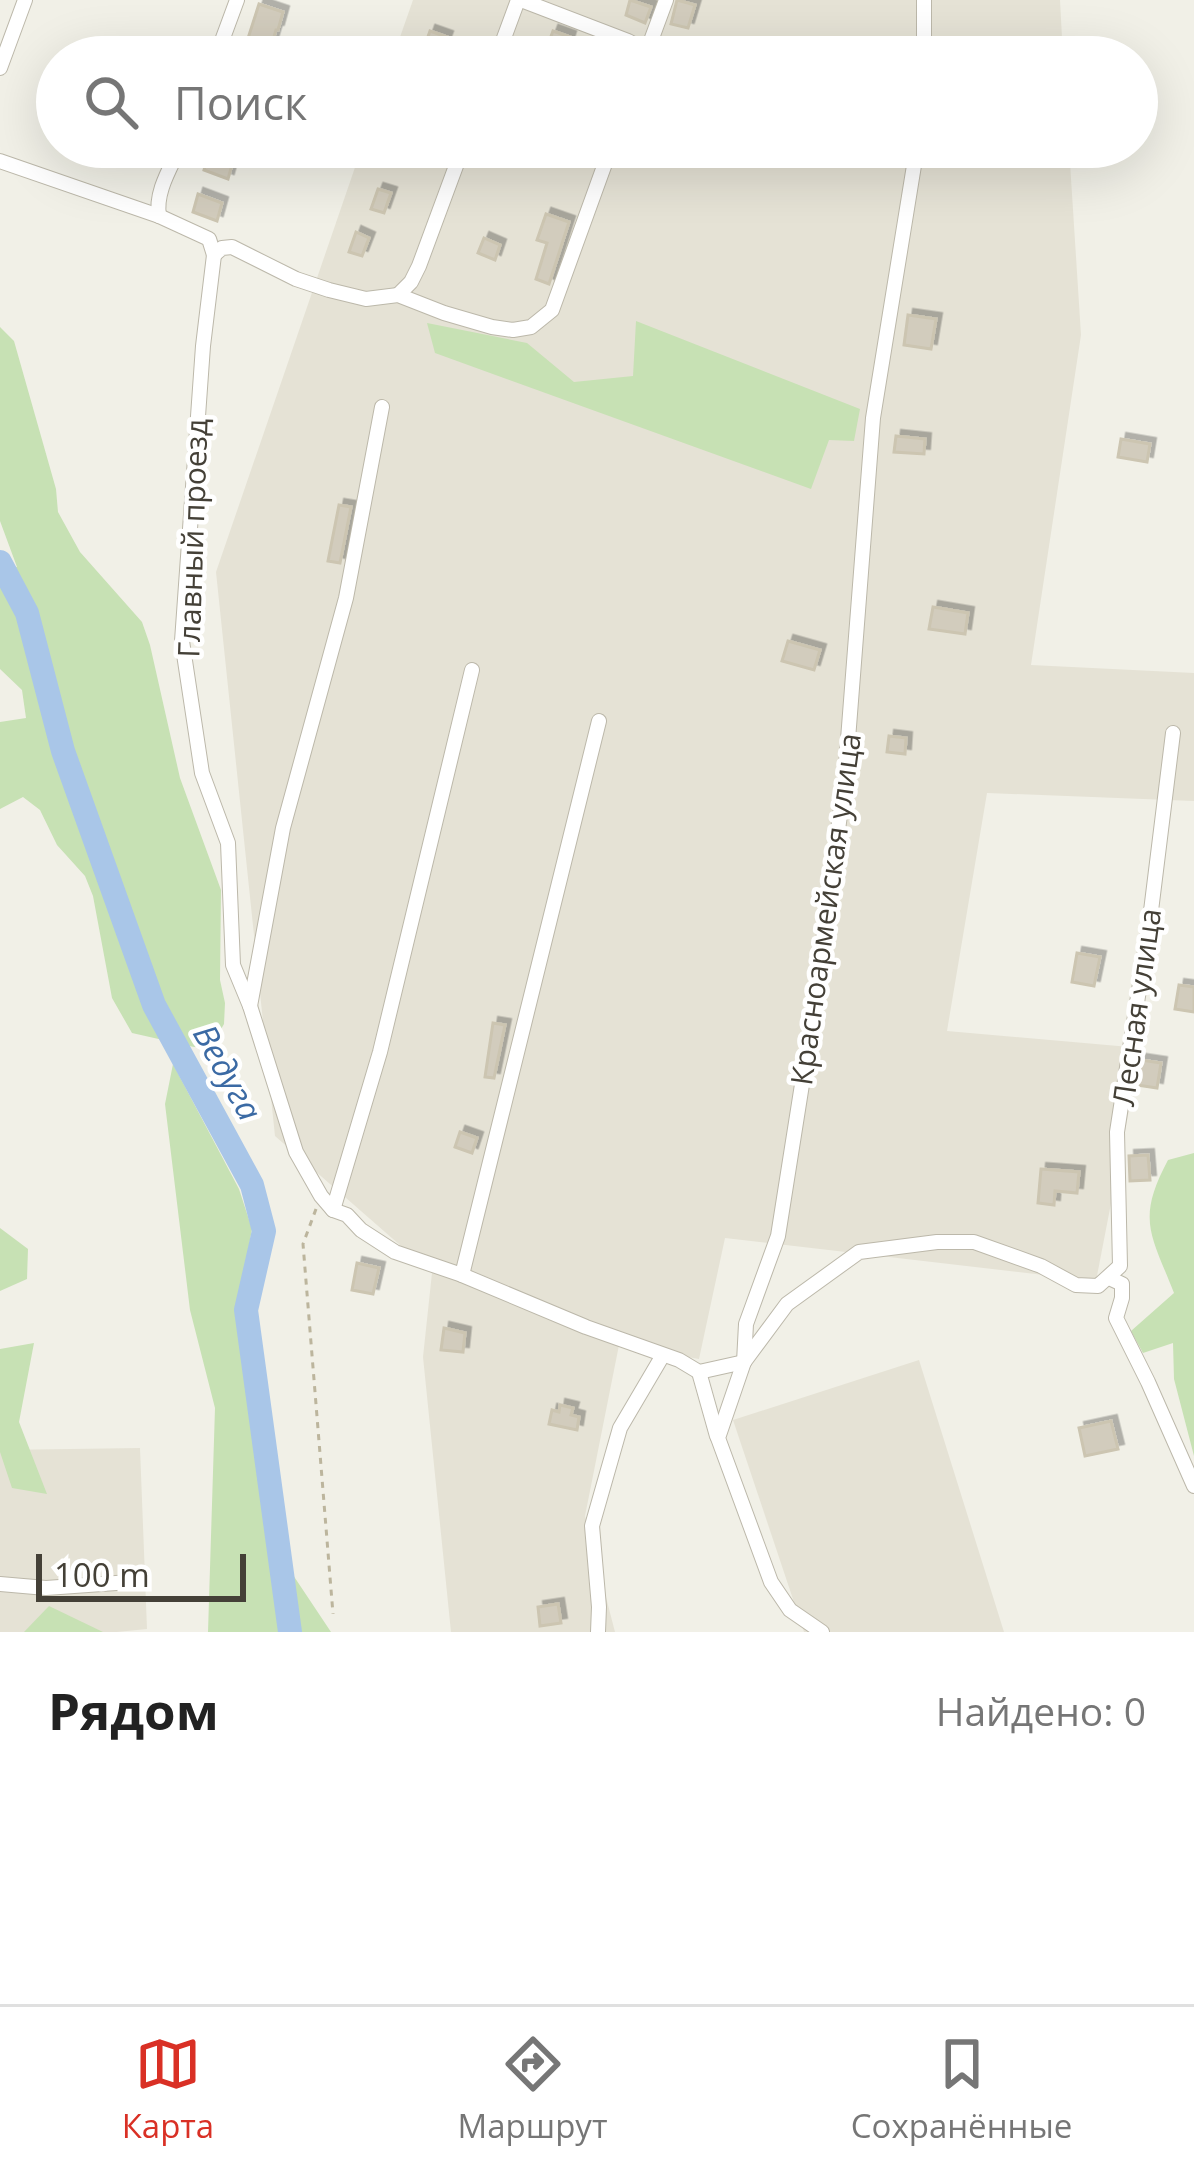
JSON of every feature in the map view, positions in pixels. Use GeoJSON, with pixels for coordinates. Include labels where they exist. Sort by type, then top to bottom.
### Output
{"type":"FeatureCollection","features":[{"type":"Feature","properties":{"kind":"street"},"geometry":{"type":"LineString","coordinates":[[0,68],[25,0]]}},
{"type":"Feature","properties":{"kind":"street"},"geometry":{"type":"LineString","coordinates":[[224,36],[237,0]]}},
{"type":"Feature","properties":{"kind":"street"},"geometry":{"type":"LineString","coordinates":[[505,36],[519,0],[615,36]]}},
{"type":"Feature","properties":{"kind":"street"},"geometry":{"type":"LineString","coordinates":[[653,36],[666,0]]}},
{"type":"Feature","properties":{"kind":"street"},"geometry":{"type":"LineString","coordinates":[[924,0],[924,36]]}},
{"type":"Feature","properties":{"kind":"street"},"geometry":{"type":"LineString","coordinates":[[0,161],[159,216],[209,239],[214,255],[232,247],[329,290],[366,299],[398,295],[444,314],[513,330],[531,327],[552,310],[603,168]]}},
{"type":"Feature","properties":{"kind":"street"},"geometry":{"type":"LineString","coordinates":[[159,216],[161,188],[170,168]]}},
{"type":"Feature","properties":{"kind":"street"},"geometry":{"type":"LineString","coordinates":[[398,295],[419,266],[455,168]]}},
{"type":"Feature","properties":{"kind":"street","name":"Красноармейская улица"},"geometry":{"type":"LineString","coordinates":[[718,1438],[744,1362],[746,1324],[778,1236],[813,1015],[845,778],[873,418],[914,168]]}},
{"type":"Feature","properties":{"kind":"street","name":"Главный проезд"},"geometry":{"type":"LineString","coordinates":[[214,255],[182,641],[202,773],[227,843],[233,964],[296,1152],[333,1210],[395,1252],[699,1372]]}},
{"type":"Feature","properties":{"kind":"street"},"geometry":{"type":"LineString","coordinates":[[250,1006],[283,828],[346,598],[382,407]]}},
{"type":"Feature","properties":{"kind":"street"},"geometry":{"type":"LineString","coordinates":[[333,1210],[380,1052],[472,670]]}},
{"type":"Feature","properties":{"kind":"street"},"geometry":{"type":"LineString","coordinates":[[462,1275],[599,721]]}},
{"type":"Feature","properties":{"kind":"street","name":"Лесная улица"},"geometry":{"type":"LineString","coordinates":[[1173,733],[1117,1132],[1120,1266],[1109,1279],[1122,1284],[1117,1318],[1194,1486]]}},
{"type":"Feature","properties":{"kind":"street"},"geometry":{"type":"LineString","coordinates":[[822,1632],[790,1610],[771,1582],[699,1372],[744,1362],[787,1304],[859,1252],[974,1242],[1041,1266],[1076,1285],[1098,1286],[1109,1279]]}},
{"type":"Feature","properties":{"kind":"street"},"geometry":{"type":"LineString","coordinates":[[598,1632],[592,1526],[620,1429],[663,1355]]}},
{"type":"Feature","properties":{"kind":"street"},"geometry":{"type":"LineString","coordinates":[[0,1584],[46,1588],[130,1582]]}},
{"type":"Feature","properties":{"kind":"path"},"geometry":{"type":"LineString","coordinates":[[321,1196],[303,1244],[333,1614]]}},
{"type":"Feature","properties":{"kind":"shaded area"},"geometry":{"type":"Polygon","coordinates":[[[413,0],[1060,0],[1062,36],[400,36],[413,0]]]}},
{"type":"Feature","properties":{"kind":"shaded area"},"geometry":{"type":"Polygon","coordinates":[[[355,168],[1070,168],[1081,335],[1031,665],[1194,673],[1194,801],[987,793],[947,1031],[1141,1048],[1096,1281],[725,1238],[699,1359],[619,1345],[585,1516],[615,1632],[451,1632],[423,1357],[432,1273],[275,1136],[216,572],[355,168]]]}},
{"type":"Feature","properties":{"kind":"shaded area"},"geometry":{"type":"Polygon","coordinates":[[[919,1360],[1004,1632],[804,1632],[733,1420],[919,1360]]]}},
{"type":"Feature","properties":{"kind":"shaded area"},"geometry":{"type":"Polygon","coordinates":[[[140,1448],[147,1629],[0,1632],[0,1450],[140,1448]]]}},
{"type":"Feature","properties":{"kind":"green space"},"geometry":{"type":"Polygon","coordinates":[[[636,321],[860,409],[854,441],[829,440],[811,489],[435,353],[427,323],[527,343],[574,382],[633,376],[636,321]]]}},
{"type":"Feature","properties":{"kind":"green space"},"geometry":{"type":"Polygon","coordinates":[[[0,327],[14,341],[56,489],[58,512],[80,552],[142,622],[150,645],[180,778],[221,890],[224,1024],[213,1043],[194,1047],[132,1033],[112,998],[85,876],[57,845],[40,810],[23,797],[0,809],[0,722],[26,718],[22,690],[0,669],[0,565],[17,567],[0,521],[0,327]]]}},
{"type":"Feature","properties":{"kind":"green space"},"geometry":{"type":"Polygon","coordinates":[[[173,1064],[239,1189],[252,1229],[239,1302],[269,1539],[331,1632],[208,1632],[215,1408],[190,1310],[165,1104],[173,1064]]]}},
{"type":"Feature","properties":{"kind":"green space"},"geometry":{"type":"Polygon","coordinates":[[[1194,1153],[1194,1456],[1174,1379],[1173,1343],[1143,1353],[1131,1331],[1174,1293],[1150,1227],[1152,1198],[1168,1160],[1194,1153]]]}},
{"type":"Feature","properties":{"kind":"green space"},"geometry":{"type":"Polygon","coordinates":[[[0,1228],[28,1249],[27,1279],[0,1291],[0,1228]]]}},
{"type":"Feature","properties":{"kind":"green space"},"geometry":{"type":"Polygon","coordinates":[[[34,1343],[19,1422],[47,1494],[12,1488],[0,1452],[0,1349],[34,1343]]]}},
{"type":"Feature","properties":{"kind":"green space"},"geometry":{"type":"Polygon","coordinates":[[[49,1606],[103,1632],[24,1632],[49,1606]]]}},
{"type":"Feature","properties":{"kind":"building"},"geometry":{"type":"Polygon","coordinates":[[[630,0],[651,7],[645,23],[626,15],[630,0]]]}},
{"type":"Feature","properties":{"kind":"building"},"geometry":{"type":"Polygon","coordinates":[[[677,0],[695,5],[688,28],[671,24],[677,0]]]}},
{"type":"Feature","properties":{"kind":"building"},"geometry":{"type":"Polygon","coordinates":[[[259,4],[283,12],[274,36],[249,36],[259,4]]]}},
{"type":"Feature","properties":{"kind":"building"},"geometry":{"type":"Polygon","coordinates":[[[205,168],[231,168],[228,179],[205,168]]]}},
{"type":"Feature","properties":{"kind":"building"},"geometry":{"type":"Polygon","coordinates":[[[378,189],[391,193],[384,213],[371,209],[378,189]]]}},
{"type":"Feature","properties":{"kind":"building"},"geometry":{"type":"Polygon","coordinates":[[[198,194],[222,203],[217,221],[193,212],[198,194]]]}},
{"type":"Feature","properties":{"kind":"building"},"geometry":{"type":"Polygon","coordinates":[[[546,214],[569,222],[549,284],[536,279],[547,243],[537,240],[546,214]]]}},
{"type":"Feature","properties":{"kind":"building"},"geometry":{"type":"Polygon","coordinates":[[[356,232],[369,238],[362,256],[349,252],[356,232]]]}},
{"type":"Feature","properties":{"kind":"building"},"geometry":{"type":"Polygon","coordinates":[[[484,238],[500,245],[495,260],[478,253],[484,238]]]}},
{"type":"Feature","properties":{"kind":"building"},"geometry":{"type":"Polygon","coordinates":[[[908,315],[936,319],[931,349],[904,345],[908,315]]]}},
{"type":"Feature","properties":{"kind":"building"},"geometry":{"type":"Polygon","coordinates":[[[896,436],[925,439],[924,454],[894,452],[896,436]]]}},
{"type":"Feature","properties":{"kind":"building"},"geometry":{"type":"Polygon","coordinates":[[[1121,439],[1150,444],[1147,462],[1118,457],[1121,439]]]}},
{"type":"Feature","properties":{"kind":"building"},"geometry":{"type":"Polygon","coordinates":[[[339,505],[351,507],[340,563],[328,561],[339,505]]]}},
{"type":"Feature","properties":{"kind":"building"},"geometry":{"type":"Polygon","coordinates":[[[933,607],[968,613],[965,634],[929,629],[933,607]]]}},
{"type":"Feature","properties":{"kind":"building"},"geometry":{"type":"Polygon","coordinates":[[[788,641],[820,650],[814,670],[782,661],[788,641]]]}},
{"type":"Feature","properties":{"kind":"building"},"geometry":{"type":"Polygon","coordinates":[[[889,736],[906,738],[905,754],[887,752],[889,736]]]}},
{"type":"Feature","properties":{"kind":"building"},"geometry":{"type":"Polygon","coordinates":[[[1077,953],[1100,957],[1094,986],[1072,982],[1077,953]]]}},
{"type":"Feature","properties":{"kind":"building"},"geometry":{"type":"Polygon","coordinates":[[[1179,985],[1194,987],[1194,1012],[1175,1009],[1179,985]]]}},
{"type":"Feature","properties":{"kind":"building"},"geometry":{"type":"Polygon","coordinates":[[[493,1023],[505,1025],[494,1078],[485,1077],[493,1023]]]}},
{"type":"Feature","properties":{"kind":"building"},"geometry":{"type":"Polygon","coordinates":[[[1141,1060],[1161,1063],[1157,1088],[1137,1085],[1141,1060]]]}},
{"type":"Feature","properties":{"kind":"building"},"geometry":{"type":"Polygon","coordinates":[[[460,1132],[477,1138],[472,1153],[455,1147],[460,1132]]]}},
{"type":"Feature","properties":{"kind":"building"},"geometry":{"type":"Polygon","coordinates":[[[1148,1155],[1150,1180],[1130,1181],[1129,1156],[1148,1155]]]}},
{"type":"Feature","properties":{"kind":"building"},"geometry":{"type":"Polygon","coordinates":[[[1041,1169],[1079,1172],[1077,1193],[1055,1191],[1054,1205],[1038,1203],[1041,1169]]]}},
{"type":"Feature","properties":{"kind":"building"},"geometry":{"type":"Polygon","coordinates":[[[357,1263],[379,1268],[373,1294],[352,1290],[357,1263]]]}},
{"type":"Feature","properties":{"kind":"building"},"geometry":{"type":"Polygon","coordinates":[[[444,1328],[465,1333],[463,1352],[441,1350],[444,1328]]]}},
{"type":"Feature","properties":{"kind":"building"},"geometry":{"type":"Polygon","coordinates":[[[560,1405],[573,1408],[571,1415],[579,1417],[577,1430],[549,1424],[552,1410],[559,1412],[560,1405]]]}},
{"type":"Feature","properties":{"kind":"building"},"geometry":{"type":"Polygon","coordinates":[[[1111,1421],[1118,1449],[1085,1456],[1079,1428],[1111,1421]]]}},
{"type":"Feature","properties":{"kind":"building"},"geometry":{"type":"Polygon","coordinates":[[[558,1604],[561,1623],[540,1626],[538,1607],[558,1604]]]}},
{"type":"Feature","properties":{"kind":"waterway","name":"Ведуга"},"geometry":{"type":"LineString","coordinates":[[0,562],[27,613],[63,751],[154,1005],[252,1185],[264,1231],[246,1310],[290,1632]]}}]}
